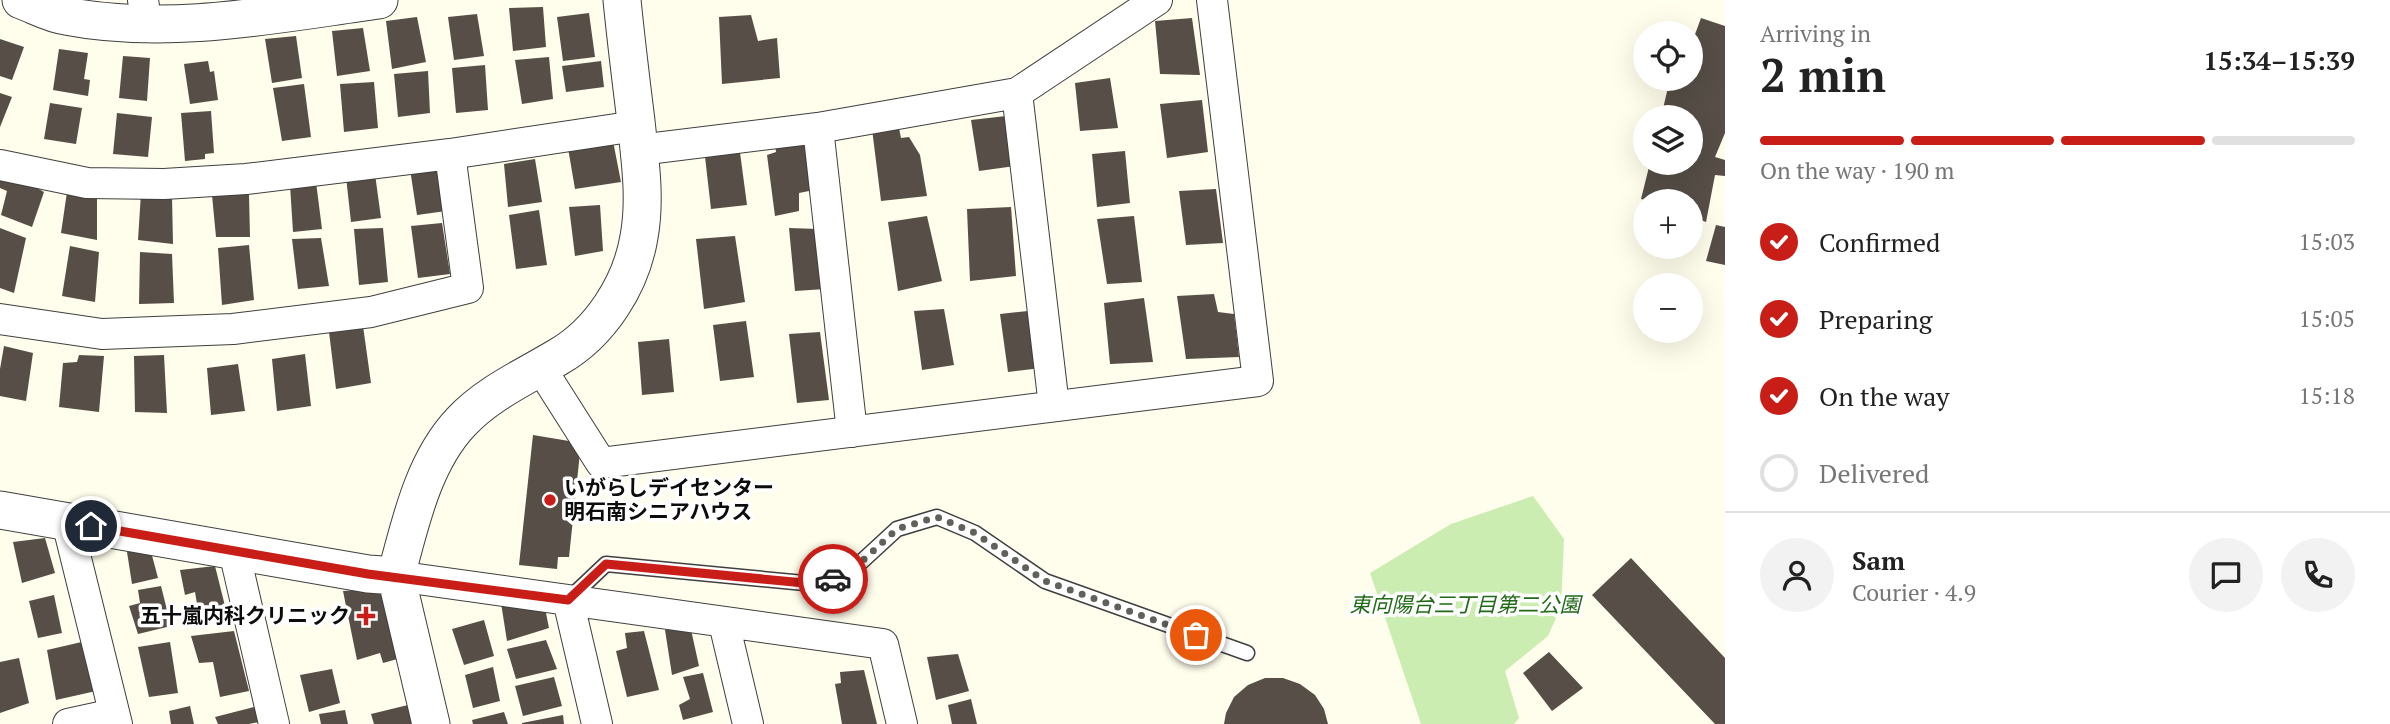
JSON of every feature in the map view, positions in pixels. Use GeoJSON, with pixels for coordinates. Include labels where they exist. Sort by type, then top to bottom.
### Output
{"type":"FeatureCollection","features":[{"type":"Feature","properties":{"kind":"street"},"geometry":{"type":"LineString","coordinates":[[21,0],[64,16],[145,13],[226,21],[379,0]]}},
{"type":"Feature","properties":{"kind":"street"},"geometry":{"type":"LineString","coordinates":[[431,724],[396,576],[431,468],[445,442],[477,407],[580,342],[596,326],[623,285],[639,240],[643,212],[638,138],[622,0]]}},
{"type":"Feature","properties":{"kind":"street"},"geometry":{"type":"LineString","coordinates":[[0,165],[87,183],[163,184],[246,179],[450,154],[638,138],[818,128],[1017,93],[1157,0]]}},
{"type":"Feature","properties":{"kind":"street"},"geometry":{"type":"LineString","coordinates":[[540,367],[601,463],[1258,381],[1212,0]]}},
{"type":"Feature","properties":{"kind":"street"},"geometry":{"type":"LineString","coordinates":[[1017,93],[1054,406]]}},
{"type":"Feature","properties":{"kind":"street"},"geometry":{"type":"LineString","coordinates":[[818,128],[852,432]]}},
{"type":"Feature","properties":{"kind":"street"},"geometry":{"type":"LineString","coordinates":[[0,319],[102,334],[233,329],[371,312],[468,288],[450,154]]}},
{"type":"Feature","properties":{"kind":"street"},"geometry":{"type":"LineString","coordinates":[[0,510],[368,574],[883,644],[902,724]]}},
{"type":"Feature","properties":{"kind":"street"},"geometry":{"type":"LineString","coordinates":[[67,522],[115,719],[68,724]]}},
{"type":"Feature","properties":{"kind":"street"},"geometry":{"type":"LineString","coordinates":[[233,551],[274,724]]}},
{"type":"Feature","properties":{"kind":"street"},"geometry":{"type":"LineString","coordinates":[[568,600],[597,724]]}},
{"type":"Feature","properties":{"kind":"street"},"geometry":{"type":"LineString","coordinates":[[724,623],[748,724]]}},
{"type":"Feature","properties":{"kind":"lane"},"geometry":{"type":"LineString","coordinates":[[568,600],[606,564],[815,584],[847,575],[897,529],[937,517],[975,533],[1045,581],[1247,653]]}},
{"type":"Feature","properties":{"kind":"green space","name":"東向陽台三丁目第二公園"},"geometry":{"type":"Polygon","coordinates":[[[1533,496],[1564,539],[1561,607],[1548,636],[1505,671],[1519,718],[1514,724],[1421,724],[1370,573],[1451,524],[1533,496]]]}},
{"type":"Feature","properties":{"kind":"building"},"geometry":{"type":"Polygon","coordinates":[[[543,7],[546,47],[513,51],[509,8],[543,7]]]}},
{"type":"Feature","properties":{"kind":"building"},"geometry":{"type":"Polygon","coordinates":[[[589,13],[595,57],[563,61],[557,17],[589,13]]]}},
{"type":"Feature","properties":{"kind":"building"},"geometry":{"type":"Polygon","coordinates":[[[477,14],[484,56],[454,60],[448,17],[477,14]]]}},
{"type":"Feature","properties":{"kind":"building"},"geometry":{"type":"Polygon","coordinates":[[[751,15],[758,41],[777,38],[780,78],[722,84],[719,17],[751,15]]]}},
{"type":"Feature","properties":{"kind":"building"},"geometry":{"type":"Polygon","coordinates":[[[417,17],[426,62],[392,69],[386,21],[417,17]]]}},
{"type":"Feature","properties":{"kind":"building"},"geometry":{"type":"Polygon","coordinates":[[[1192,18],[1200,75],[1160,74],[1155,21],[1192,18]]]}},
{"type":"Feature","properties":{"kind":"building"},"geometry":{"type":"Polygon","coordinates":[[[1701,18],[1725,26],[1725,133],[1715,157],[1725,160],[1725,176],[1715,175],[1706,222],[1703,221],[1703,189],[1644,189],[1647,175],[1703,175],[1703,105],[1664,105],[1667,91],[1703,91],[1703,21],[1700,21],[1701,18]]]}},
{"type":"Feature","properties":{"kind":"building"},"geometry":{"type":"Polygon","coordinates":[[[363,28],[370,71],[337,76],[332,31],[363,28]]]}},
{"type":"Feature","properties":{"kind":"building"},"geometry":{"type":"Polygon","coordinates":[[[296,36],[302,78],[272,83],[265,39],[296,36]]]}},
{"type":"Feature","properties":{"kind":"building"},"geometry":{"type":"Polygon","coordinates":[[[0,39],[24,47],[12,80],[0,76],[0,39]]]}},
{"type":"Feature","properties":{"kind":"building"},"geometry":{"type":"Polygon","coordinates":[[[59,49],[88,53],[84,79],[90,80],[88,96],[53,90],[59,49]]]}},
{"type":"Feature","properties":{"kind":"building"},"geometry":{"type":"Polygon","coordinates":[[[123,56],[150,58],[147,101],[119,98],[123,56]]]}},
{"type":"Feature","properties":{"kind":"building"},"geometry":{"type":"Polygon","coordinates":[[[549,57],[553,99],[522,104],[515,60],[549,57]]]}},
{"type":"Feature","properties":{"kind":"building"},"geometry":{"type":"Polygon","coordinates":[[[208,61],[210,72],[214,71],[218,100],[190,104],[184,64],[208,61]]]}},
{"type":"Feature","properties":{"kind":"building"},"geometry":{"type":"Polygon","coordinates":[[[601,61],[604,87],[566,92],[562,66],[601,61]]]}},
{"type":"Feature","properties":{"kind":"building"},"geometry":{"type":"Polygon","coordinates":[[[485,65],[488,110],[456,113],[452,68],[485,65]]]}},
{"type":"Feature","properties":{"kind":"building"},"geometry":{"type":"Polygon","coordinates":[[[428,71],[430,113],[398,117],[394,74],[428,71]]]}},
{"type":"Feature","properties":{"kind":"building"},"geometry":{"type":"Polygon","coordinates":[[[1110,78],[1118,128],[1080,131],[1075,83],[1110,78]]]}},
{"type":"Feature","properties":{"kind":"building"},"geometry":{"type":"Polygon","coordinates":[[[374,82],[378,128],[344,132],[340,84],[374,82]]]}},
{"type":"Feature","properties":{"kind":"building"},"geometry":{"type":"Polygon","coordinates":[[[304,84],[311,137],[282,141],[273,88],[304,84]]]}},
{"type":"Feature","properties":{"kind":"building"},"geometry":{"type":"Polygon","coordinates":[[[0,93],[12,97],[0,127],[0,93]]]}},
{"type":"Feature","properties":{"kind":"building"},"geometry":{"type":"Polygon","coordinates":[[[1202,100],[1208,152],[1167,158],[1160,104],[1202,100]]]}},
{"type":"Feature","properties":{"kind":"building"},"geometry":{"type":"Polygon","coordinates":[[[50,103],[82,108],[76,144],[44,139],[50,103]]]}},
{"type":"Feature","properties":{"kind":"building"},"geometry":{"type":"Polygon","coordinates":[[[211,111],[214,153],[205,154],[205,159],[185,161],[181,113],[211,111]]]}},
{"type":"Feature","properties":{"kind":"building"},"geometry":{"type":"Polygon","coordinates":[[[117,113],[152,117],[148,157],[113,154],[117,113]]]}},
{"type":"Feature","properties":{"kind":"building"},"geometry":{"type":"Polygon","coordinates":[[[1006,116],[1015,166],[979,171],[971,120],[1006,116]]]}},
{"type":"Feature","properties":{"kind":"building"},"geometry":{"type":"Polygon","coordinates":[[[899,128],[901,138],[909,137],[920,155],[927,196],[881,201],[872,129],[899,128]]]}},
{"type":"Feature","properties":{"kind":"building"},"geometry":{"type":"Polygon","coordinates":[[[807,137],[814,190],[799,193],[799,211],[775,216],[767,155],[776,152],[774,138],[807,137]]]}},
{"type":"Feature","properties":{"kind":"building"},"geometry":{"type":"Polygon","coordinates":[[[613,141],[621,182],[575,189],[568,148],[613,141]]]}},
{"type":"Feature","properties":{"kind":"building"},"geometry":{"type":"Polygon","coordinates":[[[739,145],[747,205],[711,209],[704,148],[739,145]]]}},
{"type":"Feature","properties":{"kind":"building"},"geometry":{"type":"Polygon","coordinates":[[[1125,151],[1130,203],[1097,207],[1092,154],[1125,151]]]}},
{"type":"Feature","properties":{"kind":"building"},"geometry":{"type":"Polygon","coordinates":[[[535,159],[542,202],[508,207],[504,164],[535,159]]]}},
{"type":"Feature","properties":{"kind":"building"},"geometry":{"type":"Polygon","coordinates":[[[441,166],[446,211],[417,215],[410,169],[441,166]]]}},
{"type":"Feature","properties":{"kind":"building"},"geometry":{"type":"Polygon","coordinates":[[[0,171],[39,180],[37,188],[44,192],[32,227],[1,215],[7,191],[0,188],[0,171]]]}},
{"type":"Feature","properties":{"kind":"building"},"geometry":{"type":"Polygon","coordinates":[[[375,174],[381,218],[351,222],[346,177],[375,174]]]}},
{"type":"Feature","properties":{"kind":"building"},"geometry":{"type":"Polygon","coordinates":[[[316,182],[322,229],[293,232],[290,185],[316,182]]]}},
{"type":"Feature","properties":{"kind":"building"},"geometry":{"type":"Polygon","coordinates":[[[68,185],[97,191],[97,240],[61,233],[68,185]]]}},
{"type":"Feature","properties":{"kind":"building"},"geometry":{"type":"Polygon","coordinates":[[[1216,189],[1223,243],[1186,245],[1179,191],[1216,189]]]}},
{"type":"Feature","properties":{"kind":"building"},"geometry":{"type":"Polygon","coordinates":[[[141,193],[172,196],[173,244],[138,240],[141,193]]]}},
{"type":"Feature","properties":{"kind":"building"},"geometry":{"type":"Polygon","coordinates":[[[212,195],[249,195],[250,237],[216,237],[212,195]]]}},
{"type":"Feature","properties":{"kind":"building"},"geometry":{"type":"Polygon","coordinates":[[[600,205],[603,251],[575,256],[569,207],[600,205]]]}},
{"type":"Feature","properties":{"kind":"building"},"geometry":{"type":"Polygon","coordinates":[[[1011,207],[1016,276],[970,281],[967,209],[1011,207]]]}},
{"type":"Feature","properties":{"kind":"building"},"geometry":{"type":"Polygon","coordinates":[[[539,210],[547,265],[516,269],[509,215],[539,210]]]}},
{"type":"Feature","properties":{"kind":"building"},"geometry":{"type":"Polygon","coordinates":[[[927,216],[942,281],[898,291],[888,222],[927,216]]]}},
{"type":"Feature","properties":{"kind":"building"},"geometry":{"type":"Polygon","coordinates":[[[1134,216],[1142,282],[1107,284],[1097,219],[1134,216]]]}},
{"type":"Feature","properties":{"kind":"building"},"geometry":{"type":"Polygon","coordinates":[[[442,223],[450,274],[418,278],[411,226],[442,223]]]}},
{"type":"Feature","properties":{"kind":"building"},"geometry":{"type":"Polygon","coordinates":[[[1716,225],[1725,227],[1725,265],[1706,261],[1716,225]]]}},
{"type":"Feature","properties":{"kind":"building"},"geometry":{"type":"Polygon","coordinates":[[[0,228],[26,238],[14,293],[0,288],[0,228]]]}},
{"type":"Feature","properties":{"kind":"building"},"geometry":{"type":"Polygon","coordinates":[[[383,228],[388,282],[359,285],[354,229],[383,228]]]}},
{"type":"Feature","properties":{"kind":"building"},"geometry":{"type":"Polygon","coordinates":[[[789,228],[818,229],[825,289],[795,291],[789,228]]]}},
{"type":"Feature","properties":{"kind":"building"},"geometry":{"type":"Polygon","coordinates":[[[735,236],[745,302],[704,309],[696,239],[735,236]]]}},
{"type":"Feature","properties":{"kind":"building"},"geometry":{"type":"Polygon","coordinates":[[[321,238],[329,286],[298,289],[292,239],[321,238]]]}},
{"type":"Feature","properties":{"kind":"building"},"geometry":{"type":"Polygon","coordinates":[[[249,245],[254,300],[222,305],[218,248],[249,245]]]}},
{"type":"Feature","properties":{"kind":"building"},"geometry":{"type":"Polygon","coordinates":[[[70,246],[99,252],[95,302],[62,296],[70,246]]]}},
{"type":"Feature","properties":{"kind":"building"},"geometry":{"type":"Polygon","coordinates":[[[140,252],[172,254],[174,303],[139,304],[140,252]]]}},
{"type":"Feature","properties":{"kind":"building"},"geometry":{"type":"Polygon","coordinates":[[[1214,294],[1218,312],[1234,314],[1239,357],[1186,359],[1177,296],[1214,294]]]}},
{"type":"Feature","properties":{"kind":"building"},"geometry":{"type":"Polygon","coordinates":[[[1144,298],[1153,362],[1110,364],[1104,303],[1144,298]]]}},
{"type":"Feature","properties":{"kind":"building"},"geometry":{"type":"Polygon","coordinates":[[[944,309],[954,365],[922,370],[914,311],[944,309]]]}},
{"type":"Feature","properties":{"kind":"building"},"geometry":{"type":"Polygon","coordinates":[[[1028,311],[1041,368],[1008,372],[1000,314],[1028,311]]]}},
{"type":"Feature","properties":{"kind":"building"},"geometry":{"type":"Polygon","coordinates":[[[746,321],[754,377],[720,381],[713,325],[746,321]]]}},
{"type":"Feature","properties":{"kind":"building"},"geometry":{"type":"Polygon","coordinates":[[[363,326],[371,383],[336,389],[329,332],[363,326]]]}},
{"type":"Feature","properties":{"kind":"building"},"geometry":{"type":"Polygon","coordinates":[[[820,332],[829,400],[797,403],[789,334],[820,332]]]}},
{"type":"Feature","properties":{"kind":"building"},"geometry":{"type":"Polygon","coordinates":[[[669,339],[674,392],[642,395],[638,342],[669,339]]]}},
{"type":"Feature","properties":{"kind":"building"},"geometry":{"type":"Polygon","coordinates":[[[4,346],[33,353],[26,401],[0,396],[0,369],[4,346]]]}},
{"type":"Feature","properties":{"kind":"building"},"geometry":{"type":"Polygon","coordinates":[[[305,354],[311,406],[277,411],[272,359],[305,354]]]}},
{"type":"Feature","properties":{"kind":"building"},"geometry":{"type":"Polygon","coordinates":[[[79,355],[104,356],[99,412],[59,407],[63,363],[77,362],[79,355]]]}},
{"type":"Feature","properties":{"kind":"building"},"geometry":{"type":"Polygon","coordinates":[[[164,355],[167,413],[135,412],[134,356],[164,355]]]}},
{"type":"Feature","properties":{"kind":"building"},"geometry":{"type":"Polygon","coordinates":[[[238,364],[245,411],[211,415],[207,368],[238,364]]]}},
{"type":"Feature","properties":{"kind":"building","name":"いがらしデイセンター 明石南シニアハウス"},"geometry":{"type":"Polygon","coordinates":[[[533,435],[581,443],[569,557],[558,557],[557,569],[519,565],[533,435]]]}},
{"type":"Feature","properties":{"kind":"building"},"geometry":{"type":"Polygon","coordinates":[[[45,538],[55,573],[22,583],[13,542],[45,538]]]}},
{"type":"Feature","properties":{"kind":"building"},"geometry":{"type":"Polygon","coordinates":[[[150,548],[158,578],[132,584],[127,552],[150,548]]]}},
{"type":"Feature","properties":{"kind":"building"},"geometry":{"type":"Polygon","coordinates":[[[1631,558],[1725,658],[1725,724],[1715,724],[1592,595],[1631,558]]]}},
{"type":"Feature","properties":{"kind":"building"},"geometry":{"type":"Polygon","coordinates":[[[215,566],[227,614],[200,622],[195,592],[185,595],[180,570],[215,566]]]}},
{"type":"Feature","properties":{"kind":"building"},"geometry":{"type":"Polygon","coordinates":[[[161,586],[171,626],[138,634],[129,606],[140,603],[138,590],[161,586]]]}},
{"type":"Feature","properties":{"kind":"building"},"geometry":{"type":"Polygon","coordinates":[[[343,591],[382,592],[401,658],[383,663],[380,653],[357,660],[343,591]]]}},
{"type":"Feature","properties":{"kind":"building"},"geometry":{"type":"Polygon","coordinates":[[[54,595],[62,633],[38,638],[29,601],[54,595]]]}},
{"type":"Feature","properties":{"kind":"building"},"geometry":{"type":"Polygon","coordinates":[[[501,603],[545,608],[549,628],[507,641],[501,603]]]}},
{"type":"Feature","properties":{"kind":"building"},"geometry":{"type":"Polygon","coordinates":[[[484,620],[494,656],[464,665],[452,629],[484,620]]]}},
{"type":"Feature","properties":{"kind":"building"},"geometry":{"type":"Polygon","coordinates":[[[690,625],[699,666],[672,675],[665,630],[690,625]]]}},
{"type":"Feature","properties":{"kind":"building"},"geometry":{"type":"Polygon","coordinates":[[[234,631],[249,691],[220,697],[213,662],[199,663],[191,636],[234,631]]]}},
{"type":"Feature","properties":{"kind":"building"},"geometry":{"type":"Polygon","coordinates":[[[644,631],[659,690],[627,697],[616,651],[627,648],[625,633],[644,631]]]}},
{"type":"Feature","properties":{"kind":"building"},"geometry":{"type":"Polygon","coordinates":[[[546,640],[557,669],[516,679],[507,649],[546,640]]]}},
{"type":"Feature","properties":{"kind":"building"},"geometry":{"type":"Polygon","coordinates":[[[86,641],[96,691],[56,700],[47,650],[86,641]]]}},
{"type":"Feature","properties":{"kind":"building"},"geometry":{"type":"Polygon","coordinates":[[[170,642],[178,693],[149,697],[138,647],[170,642]]]}},
{"type":"Feature","properties":{"kind":"building"},"geometry":{"type":"Polygon","coordinates":[[[1549,652],[1583,688],[1552,711],[1523,673],[1549,652]]]}},
{"type":"Feature","properties":{"kind":"building"},"geometry":{"type":"Polygon","coordinates":[[[958,654],[969,691],[936,700],[927,657],[958,654]]]}},
{"type":"Feature","properties":{"kind":"building"},"geometry":{"type":"Polygon","coordinates":[[[19,658],[29,703],[0,713],[0,662],[19,658]]]}},
{"type":"Feature","properties":{"kind":"building"},"geometry":{"type":"Polygon","coordinates":[[[493,667],[500,701],[473,708],[465,675],[493,667]]]}},
{"type":"Feature","properties":{"kind":"building"},"geometry":{"type":"Polygon","coordinates":[[[332,669],[340,703],[309,712],[300,675],[332,669]]]}},
{"type":"Feature","properties":{"kind":"building"},"geometry":{"type":"Polygon","coordinates":[[[864,670],[877,724],[842,724],[835,684],[841,683],[840,672],[864,670]]]}},
{"type":"Feature","properties":{"kind":"building"},"geometry":{"type":"Polygon","coordinates":[[[703,673],[713,712],[683,720],[679,705],[690,699],[683,677],[703,673]]]}},
{"type":"Feature","properties":{"kind":"building"},"geometry":{"type":"Polygon","coordinates":[[[554,677],[562,706],[523,716],[515,686],[554,677]]]}},
{"type":"Feature","properties":{"kind":"building"},"geometry":{"type":"Polygon","coordinates":[[[1265,678],[1283,678],[1300,684],[1315,695],[1324,709],[1328,724],[1224,724],[1234,697],[1248,685],[1265,678]]]}},
{"type":"Feature","properties":{"kind":"building"},"geometry":{"type":"Polygon","coordinates":[[[971,699],[977,724],[952,724],[948,705],[971,699]]]}},
{"type":"Feature","properties":{"kind":"building"},"geometry":{"type":"Polygon","coordinates":[[[408,705],[413,724],[374,724],[371,714],[408,705]]]}},
{"type":"Feature","properties":{"kind":"building"},"geometry":{"type":"Polygon","coordinates":[[[190,706],[194,724],[171,724],[169,711],[190,706]]]}},
{"type":"Feature","properties":{"kind":"building"},"geometry":{"type":"Polygon","coordinates":[[[254,707],[259,722],[218,724],[215,717],[254,707]]]}},
{"type":"Feature","properties":{"kind":"building"},"geometry":{"type":"Polygon","coordinates":[[[345,710],[348,724],[321,724],[319,714],[345,710]]]}},
{"type":"Feature","properties":{"kind":"building"},"geometry":{"type":"Polygon","coordinates":[[[504,712],[508,724],[473,724],[472,720],[504,712]]]}},
{"type":"Feature","properties":{"kind":"building"},"geometry":{"type":"Polygon","coordinates":[[[563,715],[564,724],[522,724],[522,723],[563,715]]]}},
{"type":"Feature","properties":{"kind":"way so far"},"geometry":{"type":"LineString","coordinates":[[833,579],[847,575],[897,529],[937,517],[975,533],[1045,581],[1196,635]]}},
{"type":"Feature","properties":{"kind":"place","name":"いがらしデイセンター 明石南シニアハウス"},"geometry":{"type":"Point","coordinates":[550,500]}},
{"type":"Feature","properties":{"kind":"place","name":"五十嵐内科クリニック"},"geometry":{"type":"Point","coordinates":[366,616]}},
{"type":"Feature","properties":{"kind":"route"},"geometry":{"type":"LineString","coordinates":[[91,526],[368,574],[568,600],[606,564],[815,584],[833,579]]}}]}
